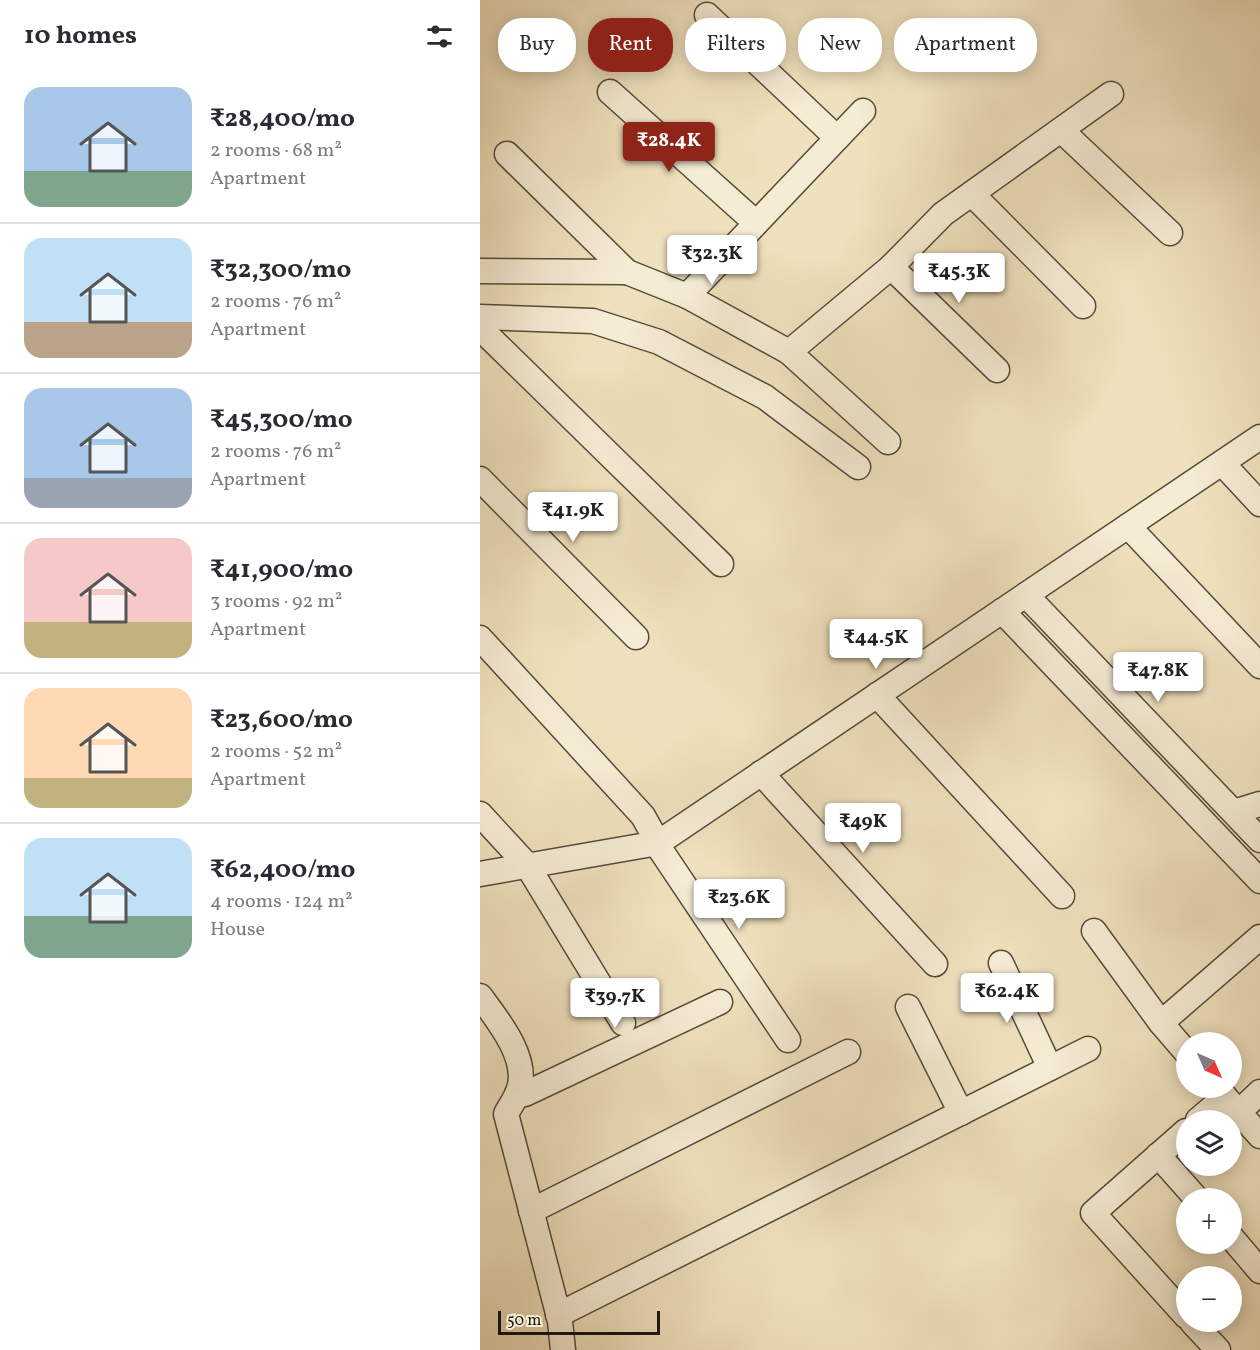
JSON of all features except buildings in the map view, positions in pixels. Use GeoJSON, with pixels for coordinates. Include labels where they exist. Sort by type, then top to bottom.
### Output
{"type":"FeatureCollection","features":[{"type":"Feature","properties":{"kind":"street"},"geometry":{"type":"LineString","coordinates":[[707,15],[837,138]]}},
{"type":"Feature","properties":{"kind":"street"},"geometry":{"type":"LineString","coordinates":[[610,92],[756,223]]}},
{"type":"Feature","properties":{"kind":"street"},"geometry":{"type":"LineString","coordinates":[[789,352],[891,267],[943,214],[1111,94]]}},
{"type":"Feature","properties":{"kind":"street"},"geometry":{"type":"LineString","coordinates":[[687,296],[862,111]]}},
{"type":"Feature","properties":{"kind":"street"},"geometry":{"type":"LineString","coordinates":[[1061,130],[1170,233]]}},
{"type":"Feature","properties":{"kind":"street"},"geometry":{"type":"LineString","coordinates":[[507,154],[627,272]]}},
{"type":"Feature","properties":{"kind":"street"},"geometry":{"type":"LineString","coordinates":[[972,194],[1083,306]]}},
{"type":"Feature","properties":{"kind":"street"},"geometry":{"type":"LineString","coordinates":[[891,267],[997,370]]}},
{"type":"Feature","properties":{"kind":"street"},"geometry":{"type":"LineString","coordinates":[[480,271],[627,272],[687,296],[789,352],[888,442]]}},
{"type":"Feature","properties":{"kind":"street"},"geometry":{"type":"LineString","coordinates":[[480,317],[593,321],[659,342],[765,397],[858,467]]}},
{"type":"Feature","properties":{"kind":"street"},"geometry":{"type":"LineString","coordinates":[[480,328],[722,564]]}},
{"type":"Feature","properties":{"kind":"street"},"geometry":{"type":"LineString","coordinates":[[480,874],[657,843],[1260,437]]}},
{"type":"Feature","properties":{"kind":"street"},"geometry":{"type":"LineString","coordinates":[[1222,463],[1260,504]]}},
{"type":"Feature","properties":{"kind":"street"},"geometry":{"type":"LineString","coordinates":[[480,479],[636,637]]}},
{"type":"Feature","properties":{"kind":"street"},"geometry":{"type":"LineString","coordinates":[[1128,526],[1260,666]]}},
{"type":"Feature","properties":{"kind":"street"},"geometry":{"type":"LineString","coordinates":[[1026,595],[1260,840]]}},
{"type":"Feature","properties":{"kind":"street"},"geometry":{"type":"LineString","coordinates":[[1002,611],[1260,880]]}},
{"type":"Feature","properties":{"kind":"street"},"geometry":{"type":"LineString","coordinates":[[480,638],[643,816],[657,843],[788,1040]]}},
{"type":"Feature","properties":{"kind":"street"},"geometry":{"type":"LineString","coordinates":[[877,695],[1062,896]]}},
{"type":"Feature","properties":{"kind":"street"},"geometry":{"type":"LineString","coordinates":[[761,773],[935,964]]}},
{"type":"Feature","properties":{"kind":"street"},"geometry":{"type":"LineString","coordinates":[[1234,812],[1260,804]]}},
{"type":"Feature","properties":{"kind":"street"},"geometry":{"type":"LineString","coordinates":[[480,814],[528,865],[623,1023]]}},
{"type":"Feature","properties":{"kind":"street"},"geometry":{"type":"LineString","coordinates":[[1094,931],[1176,1040]]}},
{"type":"Feature","properties":{"kind":"street"},"geometry":{"type":"LineString","coordinates":[[1161,1023],[1260,937]]}},
{"type":"Feature","properties":{"kind":"street"},"geometry":{"type":"LineString","coordinates":[[1001,963],[1050,1068]]}},
{"type":"Feature","properties":{"kind":"street"},"geometry":{"type":"LineString","coordinates":[[480,996],[510,1039],[520,1069],[520,1088],[506,1114],[558,1315],[563,1350]]}},
{"type":"Feature","properties":{"kind":"street"},"geometry":{"type":"LineString","coordinates":[[517,1094],[525,1094],[720,1002]]}},
{"type":"Feature","properties":{"kind":"street"},"geometry":{"type":"LineString","coordinates":[[908,1007],[961,1113]]}},
{"type":"Feature","properties":{"kind":"street"},"geometry":{"type":"LineString","coordinates":[[558,1315],[1088,1049]]}},
{"type":"Feature","properties":{"kind":"street"},"geometry":{"type":"LineString","coordinates":[[531,1211],[848,1052]]}},
{"type":"Feature","properties":{"kind":"street"},"geometry":{"type":"LineString","coordinates":[[1212,1110],[1227,1099],[1260,1092]]}},
{"type":"Feature","properties":{"kind":"street"},"geometry":{"type":"LineString","coordinates":[[1227,1099],[1260,1136]]}},
{"type":"Feature","properties":{"kind":"street"},"geometry":{"type":"LineString","coordinates":[[1176,1140],[1093,1213],[1176,1305]]}},
{"type":"Feature","properties":{"kind":"street"},"geometry":{"type":"LineString","coordinates":[[1158,1155],[1187,1188]]}},
{"type":"Feature","properties":{"kind":"street"},"geometry":{"type":"LineString","coordinates":[[1242,1250],[1260,1271]]}},
{"type":"Feature","properties":{"kind":"street"},"geometry":{"type":"LineString","coordinates":[[1201,1332],[1218,1350]]}}]}
